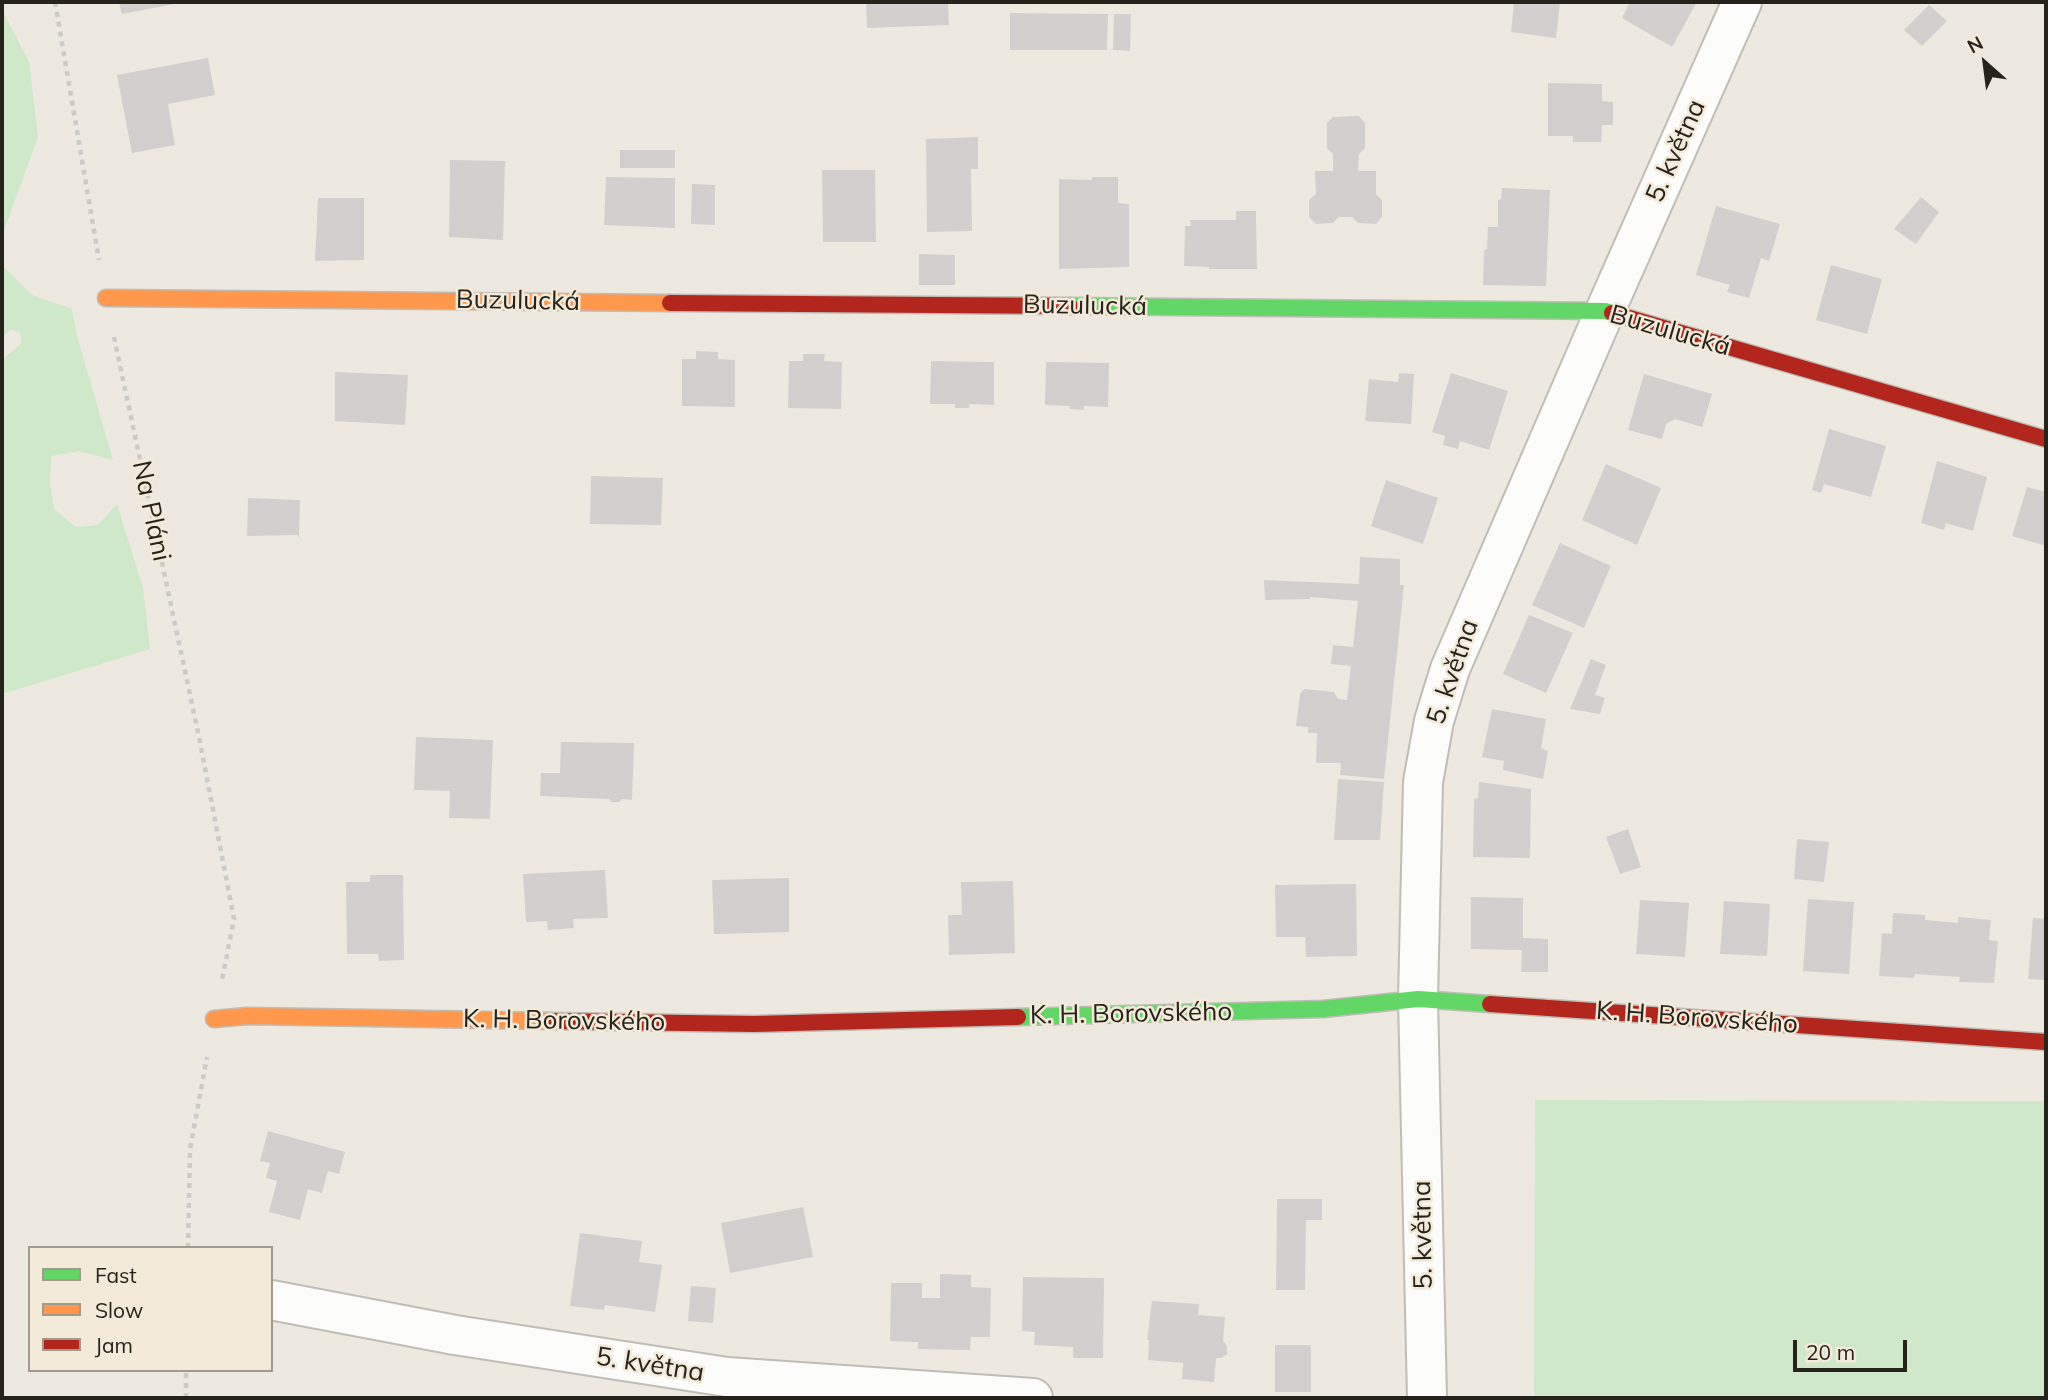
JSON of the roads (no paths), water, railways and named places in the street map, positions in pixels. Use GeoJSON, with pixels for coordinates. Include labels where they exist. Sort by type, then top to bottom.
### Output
{"type":"FeatureCollection","features":[{"type":"Feature","properties":{"kind":"street","name":"5. května"},"geometry":{"type":"LineString","coordinates":[[1427,1398],[1418,999],[1423,782],[1434,721],[1450,669],[1742,2]]}},
{"type":"Feature","properties":{"kind":"street","name":"Buzulucká"},"geometry":{"type":"LineString","coordinates":[[106,298],[1605,311],[2046,439]]}},
{"type":"Feature","properties":{"kind":"street","name":"K. H. Borovského"},"geometry":{"type":"LineString","coordinates":[[214,1019],[247,1016],[754,1024],[1323,1009],[1418,999],[2046,1042]]}},
{"type":"Feature","properties":{"kind":"street","name":"5. května"},"geometry":{"type":"LineString","coordinates":[[273,1300],[455,1335],[727,1377],[1033,1398]]}}]}
